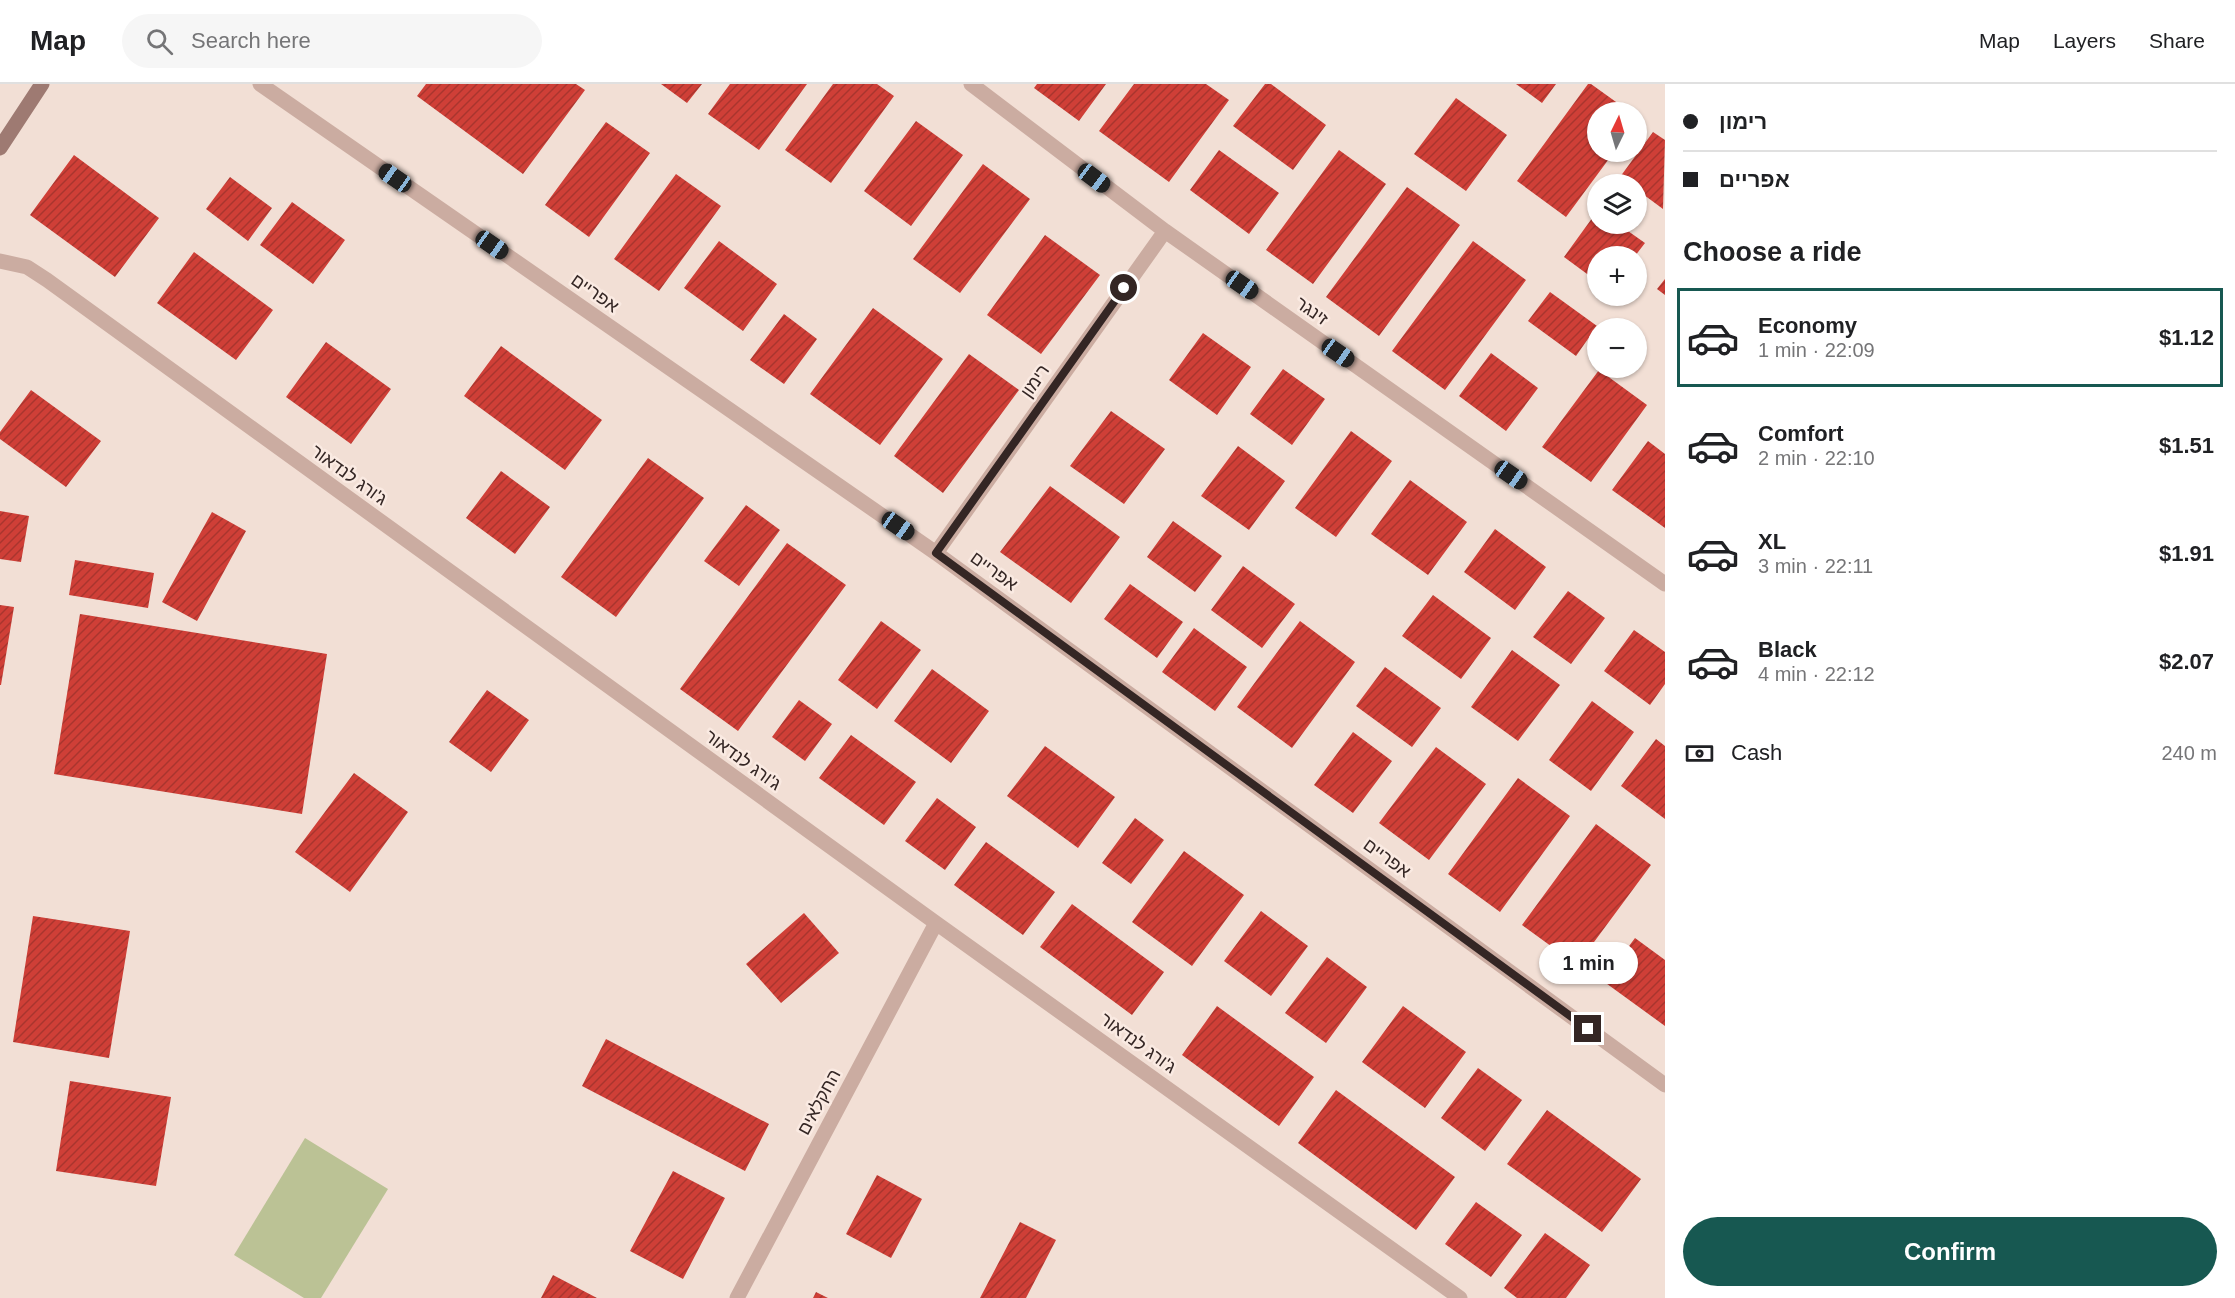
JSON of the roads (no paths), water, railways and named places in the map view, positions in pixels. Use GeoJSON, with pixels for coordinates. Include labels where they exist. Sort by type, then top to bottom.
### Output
{"type":"FeatureCollection","features":[{"type":"Feature","properties":{"kind":"street"},"geometry":{"type":"LineString","coordinates":[[0,148],[42,84]]}},
{"type":"Feature","properties":{"kind":"street","name":"אפריים"},"geometry":{"type":"LineString","coordinates":[[260,84],[936,553],[1665,1085]]}},
{"type":"Feature","properties":{"kind":"street","name":"זינגר"},"geometry":{"type":"LineString","coordinates":[[971,84],[1165,231],[1665,584]]}},
{"type":"Feature","properties":{"kind":"street","name":"רימון"},"geometry":{"type":"LineString","coordinates":[[936,553],[1165,231]]}},
{"type":"Feature","properties":{"kind":"street","name":"ג'ורג לנדאור"},"geometry":{"type":"LineString","coordinates":[[0,261],[27,267],[47,280],[936,923],[1460,1298]]}},
{"type":"Feature","properties":{"kind":"street","name":"החקלאים"},"geometry":{"type":"LineString","coordinates":[[737,1298],[936,923]]}}]}
